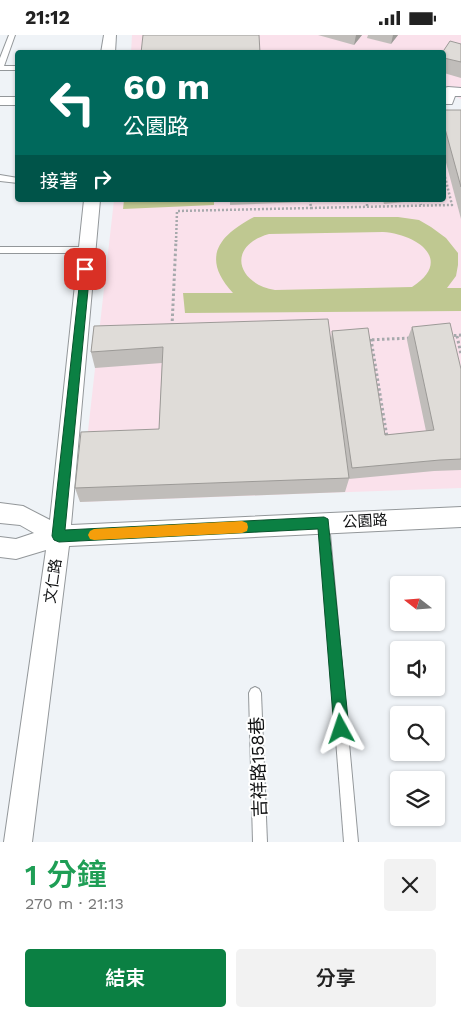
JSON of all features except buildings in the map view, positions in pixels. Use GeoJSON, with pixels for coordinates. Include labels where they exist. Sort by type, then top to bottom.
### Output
{"type":"FeatureCollection","features":[{"type":"Feature","properties":{"kind":"street"},"geometry":{"type":"LineString","coordinates":[[108,50],[110,35]]}},
{"type":"Feature","properties":{"kind":"street"},"geometry":{"type":"LineString","coordinates":[[446,98],[448,91],[461,92]]}},
{"type":"Feature","properties":{"kind":"street"},"geometry":{"type":"LineString","coordinates":[[0,101],[15,101]]}},
{"type":"Feature","properties":{"kind":"street"},"geometry":{"type":"LineString","coordinates":[[446,101],[461,107]]}},
{"type":"Feature","properties":{"kind":"street","name":"文仁路"},"geometry":{"type":"LineString","coordinates":[[18,842],[59,536],[92,202]]}},
{"type":"Feature","properties":{"kind":"street"},"geometry":{"type":"LineString","coordinates":[[0,513],[24,516],[59,536]]}},
{"type":"Feature","properties":{"kind":"street","name":"公園路"},"geometry":{"type":"LineString","coordinates":[[0,547],[16,549],[59,536],[461,517]]}},
{"type":"Feature","properties":{"kind":"lane"},"geometry":{"type":"LineString","coordinates":[[12,35],[0,67],[15,68]]}},
{"type":"Feature","properties":{"kind":"lane"},"geometry":{"type":"LineString","coordinates":[[0,179],[15,181]]}},
{"type":"Feature","properties":{"kind":"lane"},"geometry":{"type":"LineString","coordinates":[[0,250],[87,250]]}},
{"type":"Feature","properties":{"kind":"lane"},"geometry":{"type":"LineString","coordinates":[[324,523],[351,842]]}},
{"type":"Feature","properties":{"kind":"lane","name":"吉祥路158巷"},"geometry":{"type":"LineString","coordinates":[[256,693],[260,842]]}},
{"type":"Feature","properties":{"kind":"path"},"geometry":{"type":"LineString","coordinates":[[172,332],[177,211],[452,205],[446,181]]}},
{"type":"Feature","properties":{"kind":"path"},"geometry":{"type":"LineString","coordinates":[[310,202],[311,208]]}},
{"type":"Feature","properties":{"kind":"path"},"geometry":{"type":"LineString","coordinates":[[367,202],[368,206]]}},
{"type":"Feature","properties":{"kind":"path"},"geometry":{"type":"LineString","coordinates":[[447,336],[459,335],[461,354]]}},
{"type":"Feature","properties":{"kind":"path"},"geometry":{"type":"LineString","coordinates":[[362,340],[419,337]]}},
{"type":"Feature","properties":{"kind":"path"},"geometry":{"type":"LineString","coordinates":[[371,339],[388,445]]}},
{"type":"Feature","properties":{"kind":"shaded area"},"geometry":{"type":"Polygon","coordinates":[[[132,35],[461,35],[461,99],[446,93],[446,50],[131,50],[132,35]]]}},
{"type":"Feature","properties":{"kind":"shaded area"},"geometry":{"type":"Polygon","coordinates":[[[446,113],[461,120],[461,488],[80,502],[114,202],[446,202],[446,113]]]}},
{"type":"Feature","properties":{"kind":"green space"},"geometry":{"type":"Polygon","coordinates":[[[124,202],[214,202],[214,205],[123,209],[124,202]]]}},
{"type":"Feature","properties":{"kind":"green space"},"geometry":{"type":"Polygon","coordinates":[[[254,217],[398,217],[419,220],[446,238],[458,253],[456,276],[447,288],[461,288],[461,311],[185,313],[183,293],[233,293],[223,280],[216,259],[218,249],[223,240],[241,224],[254,217]],[[383,232],[269,234],[255,240],[246,247],[242,255],[242,264],[245,273],[252,280],[262,286],[275,290],[412,287],[424,277],[430,267],[430,258],[426,250],[418,243],[396,234],[383,232]]]}},
{"type":"Feature","properties":{"kind":"slow traffic"},"geometry":{"type":"LineString","coordinates":[[94,535],[242,527]]}},
{"type":"Feature","properties":{"kind":"route"},"geometry":{"type":"LineString","coordinates":[[85,269],[59,536],[324,523],[341,729]]}}]}
